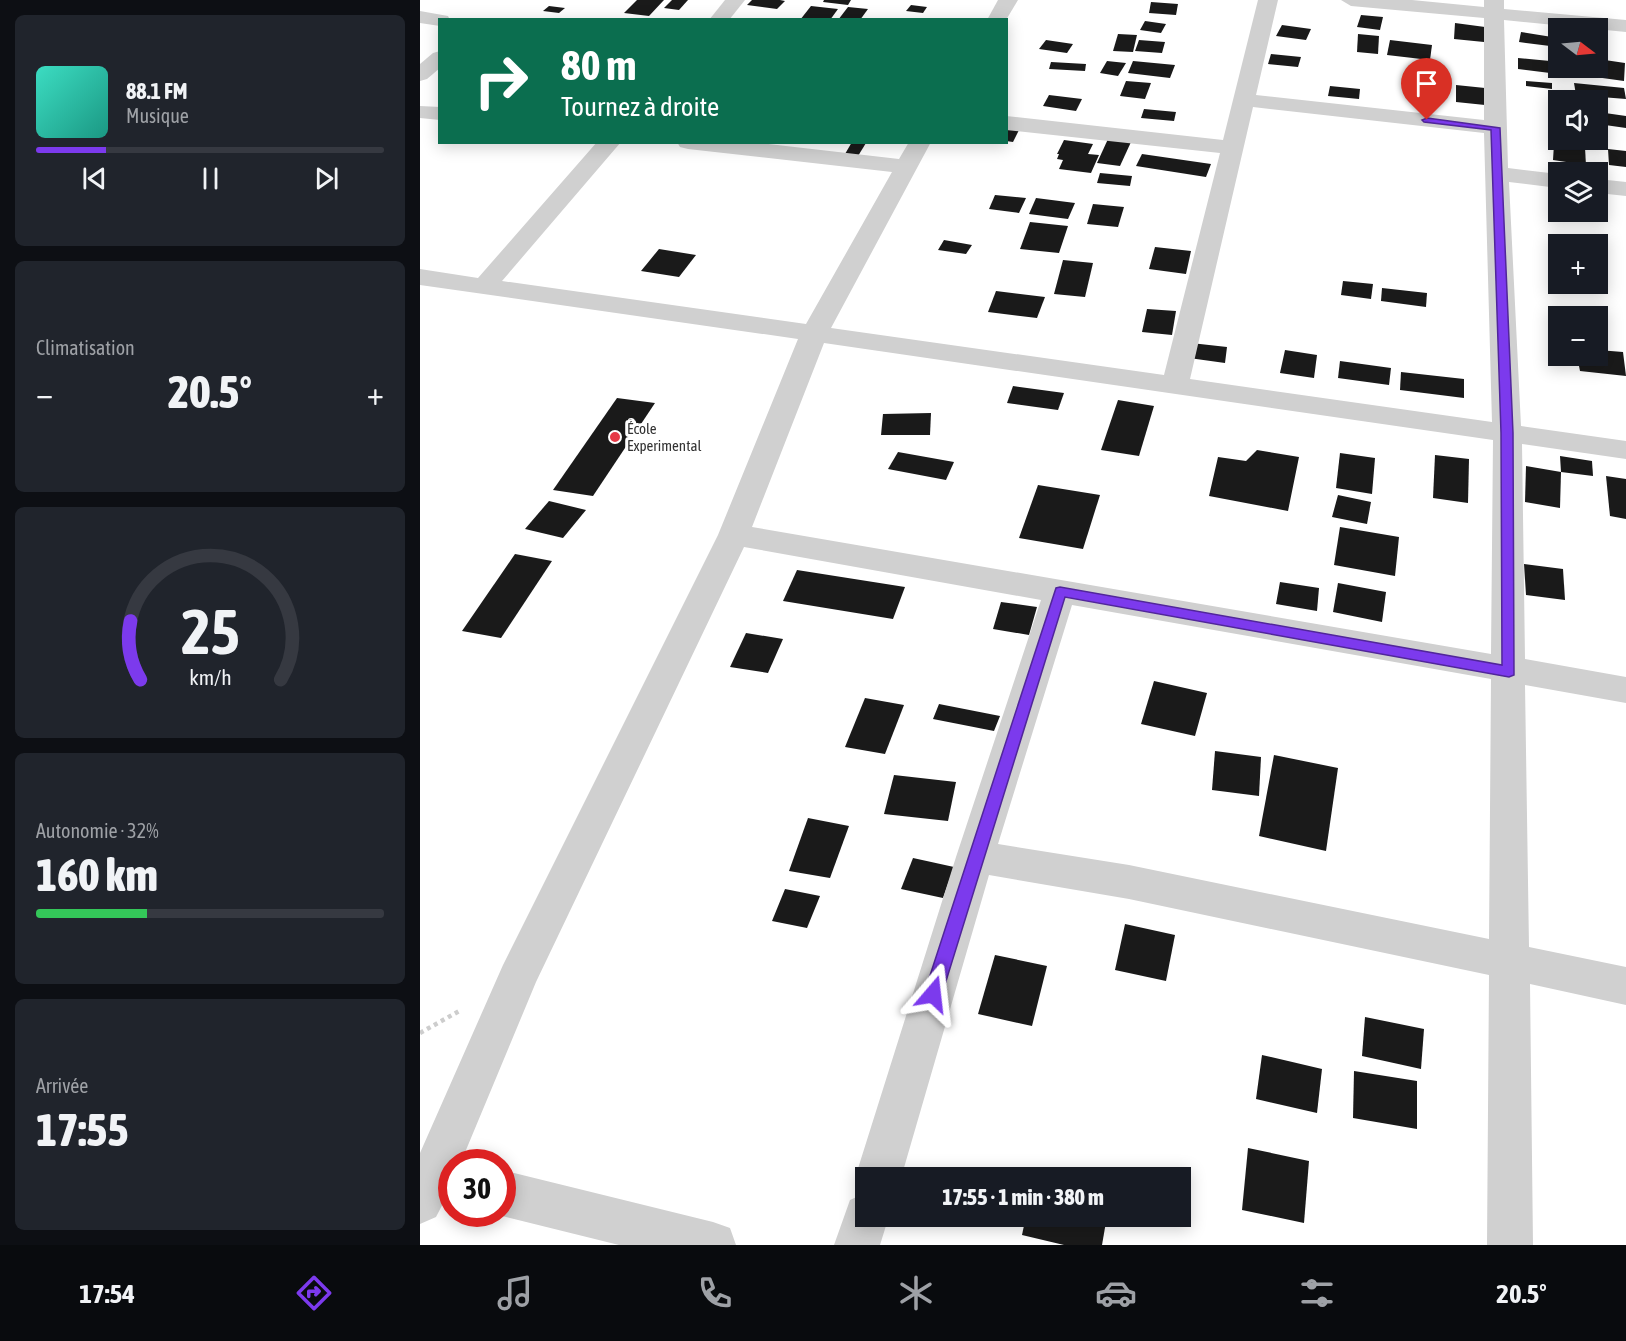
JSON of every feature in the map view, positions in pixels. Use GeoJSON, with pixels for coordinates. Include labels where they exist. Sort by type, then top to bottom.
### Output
{"type":"FeatureCollection","features":[{"type":"Feature","properties":{"kind":"street"},"geometry":{"type":"LineString","coordinates":[[720,18],[735,0]]}},
{"type":"Feature","properties":{"kind":"street"},"geometry":{"type":"LineString","coordinates":[[997,18],[1008,0]]}},
{"type":"Feature","properties":{"kind":"street"},"geometry":{"type":"LineString","coordinates":[[1175,385],[1268,0]]}},
{"type":"Feature","properties":{"kind":"street"},"geometry":{"type":"LineString","coordinates":[[1351,0],[1493,7],[1626,26]]}},
{"type":"Feature","properties":{"kind":"street"},"geometry":{"type":"LineString","coordinates":[[1493,7],[1507,433],[1510,1245]]}},
{"type":"Feature","properties":{"kind":"street"},"geometry":{"type":"LineString","coordinates":[[420,18],[438,20]]}},
{"type":"Feature","properties":{"kind":"street"},"geometry":{"type":"LineString","coordinates":[[420,75],[438,59]]}},
{"type":"Feature","properties":{"kind":"street"},"geometry":{"type":"LineString","coordinates":[[1244,100],[1496,128]]}},
{"type":"Feature","properties":{"kind":"street"},"geometry":{"type":"LineString","coordinates":[[420,112],[438,114]]}},
{"type":"Feature","properties":{"kind":"street"},"geometry":{"type":"LineString","coordinates":[[1008,123],[1232,148]]}},
{"type":"Feature","properties":{"kind":"street"},"geometry":{"type":"LineString","coordinates":[[484,286],[608,144]]}},
{"type":"Feature","properties":{"kind":"street"},"geometry":{"type":"LineString","coordinates":[[705,144],[906,167]]}},
{"type":"Feature","properties":{"kind":"street"},"geometry":{"type":"LineString","coordinates":[[435,1186],[517,978],[734,535],[814,334],[919,144]]}},
{"type":"Feature","properties":{"kind":"street"},"geometry":{"type":"LineString","coordinates":[[1498,174],[1548,180]]}},
{"type":"Feature","properties":{"kind":"street"},"geometry":{"type":"LineString","coordinates":[[1608,187],[1626,189]]}},
{"type":"Feature","properties":{"kind":"street"},"geometry":{"type":"LineString","coordinates":[[420,277],[1626,450]]}},
{"type":"Feature","properties":{"kind":"street"},"geometry":{"type":"LineString","coordinates":[[734,535],[1626,690]]}},
{"type":"Feature","properties":{"kind":"street"},"geometry":{"type":"LineString","coordinates":[[881,1167],[975,857],[1060,592]]}},
{"type":"Feature","properties":{"kind":"street"},"geometry":{"type":"LineString","coordinates":[[975,857],[1129,882],[1626,986]]}},
{"type":"Feature","properties":{"kind":"street"},"geometry":{"type":"LineString","coordinates":[[516,1196],[713,1245]]}},
{"type":"Feature","properties":{"kind":"street"},"geometry":{"type":"LineString","coordinates":[[857,1245],[863,1227]]}},
{"type":"Feature","properties":{"kind":"building"},"geometry":{"type":"Polygon","coordinates":[[[637,0],[664,0],[649,16],[624,13],[637,0]]]}},
{"type":"Feature","properties":{"kind":"building"},"geometry":{"type":"Polygon","coordinates":[[[672,0],[688,0],[679,10],[664,8],[672,0]]]}},
{"type":"Feature","properties":{"kind":"building"},"geometry":{"type":"Polygon","coordinates":[[[752,0],[785,1],[777,9],[747,5],[752,0]]]}},
{"type":"Feature","properties":{"kind":"building"},"geometry":{"type":"Polygon","coordinates":[[[824,0],[851,0],[848,5],[823,2],[824,0]]]}},
{"type":"Feature","properties":{"kind":"building"},"geometry":{"type":"Polygon","coordinates":[[[1151,2],[1178,4],[1176,15],[1149,13],[1151,2]]]}},
{"type":"Feature","properties":{"kind":"building"},"geometry":{"type":"Polygon","coordinates":[[[911,5],[927,7],[923,13],[906,11],[911,5]]]}},
{"type":"Feature","properties":{"kind":"building"},"geometry":{"type":"Polygon","coordinates":[[[549,6],[565,8],[559,13],[543,11],[549,6]]]}},
{"type":"Feature","properties":{"kind":"building"},"geometry":{"type":"Polygon","coordinates":[[[811,6],[838,9],[831,18],[802,18],[811,6]]]}},
{"type":"Feature","properties":{"kind":"building"},"geometry":{"type":"Polygon","coordinates":[[[848,7],[868,9],[861,18],[840,18],[848,7]]]}},
{"type":"Feature","properties":{"kind":"building"},"geometry":{"type":"Polygon","coordinates":[[[1361,15],[1383,17],[1380,30],[1357,27],[1361,15]]]}},
{"type":"Feature","properties":{"kind":"building"},"geometry":{"type":"Polygon","coordinates":[[[1145,21],[1166,24],[1161,33],[1140,30],[1145,21]]]}},
{"type":"Feature","properties":{"kind":"building"},"geometry":{"type":"Polygon","coordinates":[[[1455,23],[1485,27],[1484,42],[1454,39],[1455,23]]]}},
{"type":"Feature","properties":{"kind":"building"},"geometry":{"type":"Polygon","coordinates":[[[1282,25],[1311,29],[1306,40],[1276,36],[1282,25]]]}},
{"type":"Feature","properties":{"kind":"building"},"geometry":{"type":"Polygon","coordinates":[[[1521,32],[1548,36],[1548,46],[1519,42],[1521,32]]]}},
{"type":"Feature","properties":{"kind":"building"},"geometry":{"type":"Polygon","coordinates":[[[1118,34],[1137,35],[1133,52],[1113,51],[1118,34]]]}},
{"type":"Feature","properties":{"kind":"building"},"geometry":{"type":"Polygon","coordinates":[[[1358,34],[1379,36],[1378,54],[1357,52],[1358,34]]]}},
{"type":"Feature","properties":{"kind":"building"},"geometry":{"type":"Polygon","coordinates":[[[1046,40],[1073,44],[1067,53],[1039,49],[1046,40]]]}},
{"type":"Feature","properties":{"kind":"building"},"geometry":{"type":"Polygon","coordinates":[[[1139,40],[1165,42],[1162,53],[1135,51],[1139,40]]]}},
{"type":"Feature","properties":{"kind":"building"},"geometry":{"type":"Polygon","coordinates":[[[1390,40],[1432,45],[1430,60],[1387,55],[1390,40]]]}},
{"type":"Feature","properties":{"kind":"building"},"geometry":{"type":"Polygon","coordinates":[[[1271,54],[1301,57],[1298,67],[1268,64],[1271,54]]]}},
{"type":"Feature","properties":{"kind":"building"},"geometry":{"type":"Polygon","coordinates":[[[1518,58],[1548,61],[1548,73],[1518,69],[1518,58]]]}},
{"type":"Feature","properties":{"kind":"building"},"geometry":{"type":"Polygon","coordinates":[[[1608,60],[1625,63],[1624,81],[1602,78],[1608,78],[1608,60]]]}},
{"type":"Feature","properties":{"kind":"building"},"geometry":{"type":"Polygon","coordinates":[[[1107,61],[1126,63],[1118,76],[1100,73],[1107,61]]]}},
{"type":"Feature","properties":{"kind":"building"},"geometry":{"type":"Polygon","coordinates":[[[1133,61],[1175,65],[1170,78],[1128,73],[1133,61]]]}},
{"type":"Feature","properties":{"kind":"building"},"geometry":{"type":"Polygon","coordinates":[[[1051,62],[1086,64],[1085,71],[1049,69],[1051,62]]]}},
{"type":"Feature","properties":{"kind":"building"},"geometry":{"type":"Polygon","coordinates":[[[1126,81],[1151,83],[1145,99],[1120,96],[1126,81]]]}},
{"type":"Feature","properties":{"kind":"building"},"geometry":{"type":"Polygon","coordinates":[[[1526,81],[1552,83],[1552,89],[1526,86],[1526,81]]]}},
{"type":"Feature","properties":{"kind":"building"},"geometry":{"type":"Polygon","coordinates":[[[1574,83],[1624,88],[1626,99],[1608,98],[1608,90],[1575,90],[1574,83]]]}},
{"type":"Feature","properties":{"kind":"building"},"geometry":{"type":"Polygon","coordinates":[[[1456,85],[1485,88],[1485,105],[1456,102],[1456,85]]]}},
{"type":"Feature","properties":{"kind":"building"},"geometry":{"type":"Polygon","coordinates":[[[1330,86],[1360,89],[1359,99],[1328,96],[1330,86]]]}},
{"type":"Feature","properties":{"kind":"building"},"geometry":{"type":"Polygon","coordinates":[[[1049,95],[1082,99],[1076,111],[1043,106],[1049,95]]]}},
{"type":"Feature","properties":{"kind":"building"},"geometry":{"type":"Polygon","coordinates":[[[1144,109],[1176,112],[1174,121],[1141,118],[1144,109]]]}},
{"type":"Feature","properties":{"kind":"building"},"geometry":{"type":"Polygon","coordinates":[[[1608,113],[1626,116],[1626,128],[1608,125],[1608,113]]]}},
{"type":"Feature","properties":{"kind":"building"},"geometry":{"type":"Polygon","coordinates":[[[1008,129],[1019,130],[1013,142],[1008,141],[1008,129]]]}},
{"type":"Feature","properties":{"kind":"building"},"geometry":{"type":"Polygon","coordinates":[[[1108,139],[1131,142],[1120,166],[1097,163],[1108,139]]]}},
{"type":"Feature","properties":{"kind":"building"},"geometry":{"type":"Polygon","coordinates":[[[1064,140],[1093,144],[1088,154],[1099,155],[1091,173],[1059,169],[1063,160],[1057,159],[1059,154],[1057,154],[1064,140]]]}},
{"type":"Feature","properties":{"kind":"building"},"geometry":{"type":"Polygon","coordinates":[[[851,144],[865,144],[858,156],[845,154],[851,144]]]}},
{"type":"Feature","properties":{"kind":"building"},"geometry":{"type":"Polygon","coordinates":[[[1608,149],[1626,151],[1626,167],[1609,165],[1608,149]]]}},
{"type":"Feature","properties":{"kind":"building"},"geometry":{"type":"Polygon","coordinates":[[[1554,150],[1585,150],[1586,162],[1553,160],[1554,150]]]}},
{"type":"Feature","properties":{"kind":"building"},"geometry":{"type":"Polygon","coordinates":[[[1142,154],[1211,164],[1206,177],[1136,166],[1142,154]]]}},
{"type":"Feature","properties":{"kind":"building"},"geometry":{"type":"Polygon","coordinates":[[[1100,173],[1132,176],[1130,186],[1097,183],[1100,173]]]}},
{"type":"Feature","properties":{"kind":"building"},"geometry":{"type":"Polygon","coordinates":[[[995,195],[1026,198],[1019,213],[989,209],[995,195]]]}},
{"type":"Feature","properties":{"kind":"building"},"geometry":{"type":"Polygon","coordinates":[[[1036,198],[1075,203],[1068,219],[1029,214],[1036,198]]]}},
{"type":"Feature","properties":{"kind":"building"},"geometry":{"type":"Polygon","coordinates":[[[1093,204],[1124,207],[1118,227],[1087,224],[1093,204]]]}},
{"type":"Feature","properties":{"kind":"building"},"geometry":{"type":"Polygon","coordinates":[[[1030,222],[1068,226],[1059,253],[1020,249],[1030,222]]]}},
{"type":"Feature","properties":{"kind":"building"},"geometry":{"type":"Polygon","coordinates":[[[944,240],[972,245],[966,254],[938,250],[944,240]]]}},
{"type":"Feature","properties":{"kind":"building"},"geometry":{"type":"Polygon","coordinates":[[[1155,247],[1191,251],[1186,274],[1149,269],[1155,247]]]}},
{"type":"Feature","properties":{"kind":"building"},"geometry":{"type":"Polygon","coordinates":[[[659,249],[696,255],[679,277],[641,271],[659,249]]]}},
{"type":"Feature","properties":{"kind":"building"},"geometry":{"type":"Polygon","coordinates":[[[1063,260],[1093,263],[1085,297],[1054,294],[1063,260]]]}},
{"type":"Feature","properties":{"kind":"building"},"geometry":{"type":"Polygon","coordinates":[[[1343,281],[1373,284],[1371,299],[1341,295],[1343,281]]]}},
{"type":"Feature","properties":{"kind":"building"},"geometry":{"type":"Polygon","coordinates":[[[1382,288],[1427,293],[1426,307],[1381,301],[1382,288]]]}},
{"type":"Feature","properties":{"kind":"building"},"geometry":{"type":"Polygon","coordinates":[[[996,291],[1045,297],[1037,318],[988,312],[996,291]]]}},
{"type":"Feature","properties":{"kind":"building"},"geometry":{"type":"Polygon","coordinates":[[[1147,309],[1176,311],[1172,335],[1142,332],[1147,309]]]}},
{"type":"Feature","properties":{"kind":"building"},"geometry":{"type":"Polygon","coordinates":[[[1191,343],[1227,347],[1225,363],[1189,358],[1191,343]]]}},
{"type":"Feature","properties":{"kind":"building"},"geometry":{"type":"Polygon","coordinates":[[[1285,350],[1317,355],[1314,378],[1280,373],[1285,350]]]}},
{"type":"Feature","properties":{"kind":"building"},"geometry":{"type":"Polygon","coordinates":[[[1608,351],[1623,352],[1626,376],[1580,371],[1579,366],[1608,366],[1608,351]]]}},
{"type":"Feature","properties":{"kind":"building"},"geometry":{"type":"Polygon","coordinates":[[[1340,361],[1391,368],[1389,385],[1338,378],[1340,361]]]}},
{"type":"Feature","properties":{"kind":"building"},"geometry":{"type":"Polygon","coordinates":[[[1401,372],[1464,379],[1464,398],[1400,390],[1401,372]]]}},
{"type":"Feature","properties":{"kind":"building"},"geometry":{"type":"Polygon","coordinates":[[[1013,386],[1064,393],[1058,410],[1007,403],[1013,386]]]}},
{"type":"Feature","properties":{"kind":"building"},"geometry":{"type":"Polygon","coordinates":[[[617,398],[655,403],[593,496],[553,490],[617,398]]]}},
{"type":"Feature","properties":{"kind":"building"},"geometry":{"type":"Polygon","coordinates":[[[1118,400],[1154,406],[1139,456],[1101,450],[1118,400]]]}},
{"type":"Feature","properties":{"kind":"building"},"geometry":{"type":"Polygon","coordinates":[[[931,413],[930,435],[881,435],[883,414],[931,413]]]}},
{"type":"Feature","properties":{"kind":"building"},"geometry":{"type":"Polygon","coordinates":[[[1257,450],[1299,457],[1288,511],[1209,496],[1218,457],[1246,461],[1257,450]]]}},
{"type":"Feature","properties":{"kind":"building"},"geometry":{"type":"Polygon","coordinates":[[[898,452],[954,462],[946,480],[888,469],[898,452]]]}},
{"type":"Feature","properties":{"kind":"building"},"geometry":{"type":"Polygon","coordinates":[[[1340,453],[1375,458],[1372,494],[1336,488],[1340,453]]]}},
{"type":"Feature","properties":{"kind":"building"},"geometry":{"type":"Polygon","coordinates":[[[1435,455],[1469,459],[1468,503],[1433,498],[1435,455]]]}},
{"type":"Feature","properties":{"kind":"building"},"geometry":{"type":"Polygon","coordinates":[[[1560,456],[1592,461],[1593,476],[1561,472],[1560,456]]]}},
{"type":"Feature","properties":{"kind":"building"},"geometry":{"type":"Polygon","coordinates":[[[1526,466],[1561,472],[1560,508],[1525,502],[1526,466]]]}},
{"type":"Feature","properties":{"kind":"building"},"geometry":{"type":"Polygon","coordinates":[[[1606,476],[1626,479],[1626,519],[1610,516],[1606,476]]]}},
{"type":"Feature","properties":{"kind":"building"},"geometry":{"type":"Polygon","coordinates":[[[1038,485],[1100,495],[1083,549],[1019,538],[1038,485]]]}},
{"type":"Feature","properties":{"kind":"building"},"geometry":{"type":"Polygon","coordinates":[[[1338,495],[1371,502],[1367,524],[1332,517],[1338,495]]]}},
{"type":"Feature","properties":{"kind":"building"},"geometry":{"type":"Polygon","coordinates":[[[549,501],[586,510],[563,538],[525,529],[549,501]]]}},
{"type":"Feature","properties":{"kind":"building"},"geometry":{"type":"Polygon","coordinates":[[[1340,527],[1399,537],[1395,576],[1334,565],[1340,527]]]}},
{"type":"Feature","properties":{"kind":"building"},"geometry":{"type":"Polygon","coordinates":[[[515,554],[552,561],[501,638],[462,631],[515,554]]]}},
{"type":"Feature","properties":{"kind":"building"},"geometry":{"type":"Polygon","coordinates":[[[1524,564],[1563,569],[1565,600],[1526,595],[1524,564]]]}},
{"type":"Feature","properties":{"kind":"building"},"geometry":{"type":"Polygon","coordinates":[[[797,570],[905,587],[893,619],[783,601],[797,570]]]}},
{"type":"Feature","properties":{"kind":"building"},"geometry":{"type":"Polygon","coordinates":[[[1280,582],[1319,588],[1317,611],[1276,604],[1280,582]]]}},
{"type":"Feature","properties":{"kind":"building"},"geometry":{"type":"Polygon","coordinates":[[[1338,583],[1386,592],[1382,622],[1333,612],[1338,583]]]}},
{"type":"Feature","properties":{"kind":"building"},"geometry":{"type":"Polygon","coordinates":[[[1001,602],[1037,607],[1029,635],[993,629],[1001,602]]]}},
{"type":"Feature","properties":{"kind":"building"},"geometry":{"type":"Polygon","coordinates":[[[746,633],[783,639],[768,673],[730,667],[746,633]]]}},
{"type":"Feature","properties":{"kind":"building"},"geometry":{"type":"Polygon","coordinates":[[[1154,681],[1207,693],[1195,736],[1141,724],[1154,681]]]}},
{"type":"Feature","properties":{"kind":"building"},"geometry":{"type":"Polygon","coordinates":[[[865,698],[904,705],[885,754],[845,747],[865,698]]]}},
{"type":"Feature","properties":{"kind":"building"},"geometry":{"type":"Polygon","coordinates":[[[939,704],[1000,716],[994,731],[933,719],[939,704]]]}},
{"type":"Feature","properties":{"kind":"building"},"geometry":{"type":"Polygon","coordinates":[[[1215,751],[1261,757],[1259,796],[1212,790],[1215,751]]]}},
{"type":"Feature","properties":{"kind":"building"},"geometry":{"type":"Polygon","coordinates":[[[1274,755],[1338,768],[1326,851],[1259,836],[1274,755]]]}},
{"type":"Feature","properties":{"kind":"building"},"geometry":{"type":"Polygon","coordinates":[[[894,775],[956,782],[948,821],[884,814],[894,775]]]}},
{"type":"Feature","properties":{"kind":"building"},"geometry":{"type":"Polygon","coordinates":[[[808,818],[849,826],[830,878],[789,871],[808,818]]]}},
{"type":"Feature","properties":{"kind":"building"},"geometry":{"type":"Polygon","coordinates":[[[913,858],[954,867],[943,898],[901,889],[913,858]]]}},
{"type":"Feature","properties":{"kind":"building"},"geometry":{"type":"Polygon","coordinates":[[[785,889],[820,896],[807,928],[772,921],[785,889]]]}},
{"type":"Feature","properties":{"kind":"building"},"geometry":{"type":"Polygon","coordinates":[[[1125,924],[1175,935],[1166,981],[1115,970],[1125,924]]]}},
{"type":"Feature","properties":{"kind":"building"},"geometry":{"type":"Polygon","coordinates":[[[995,955],[1047,966],[1032,1026],[978,1014],[995,955]]]}},
{"type":"Feature","properties":{"kind":"building"},"geometry":{"type":"Polygon","coordinates":[[[1365,1017],[1424,1029],[1421,1069],[1362,1056],[1365,1017]]]}},
{"type":"Feature","properties":{"kind":"building"},"geometry":{"type":"Polygon","coordinates":[[[1262,1055],[1322,1069],[1317,1113],[1256,1099],[1262,1055]]]}},
{"type":"Feature","properties":{"kind":"building"},"geometry":{"type":"Polygon","coordinates":[[[1354,1071],[1417,1081],[1417,1129],[1353,1118],[1354,1071]]]}},
{"type":"Feature","properties":{"kind":"building"},"geometry":{"type":"Polygon","coordinates":[[[1248,1148],[1309,1161],[1304,1223],[1242,1210],[1248,1148]]]}},
{"type":"Feature","properties":{"kind":"building"},"geometry":{"type":"Polygon","coordinates":[[[1024,1227],[1105,1227],[1102,1245],[1064,1245],[1022,1235],[1024,1227]]]}},
{"type":"Feature","properties":{"kind":"place","name":"École Experimental"},"geometry":{"type":"Point","coordinates":[615,437]}},
{"type":"Feature","properties":{"kind":"route"},"geometry":{"type":"LineString","coordinates":[[933,994],[1060,592],[1509,671],[1507,433],[1496,128],[1427,120]]}}]}
